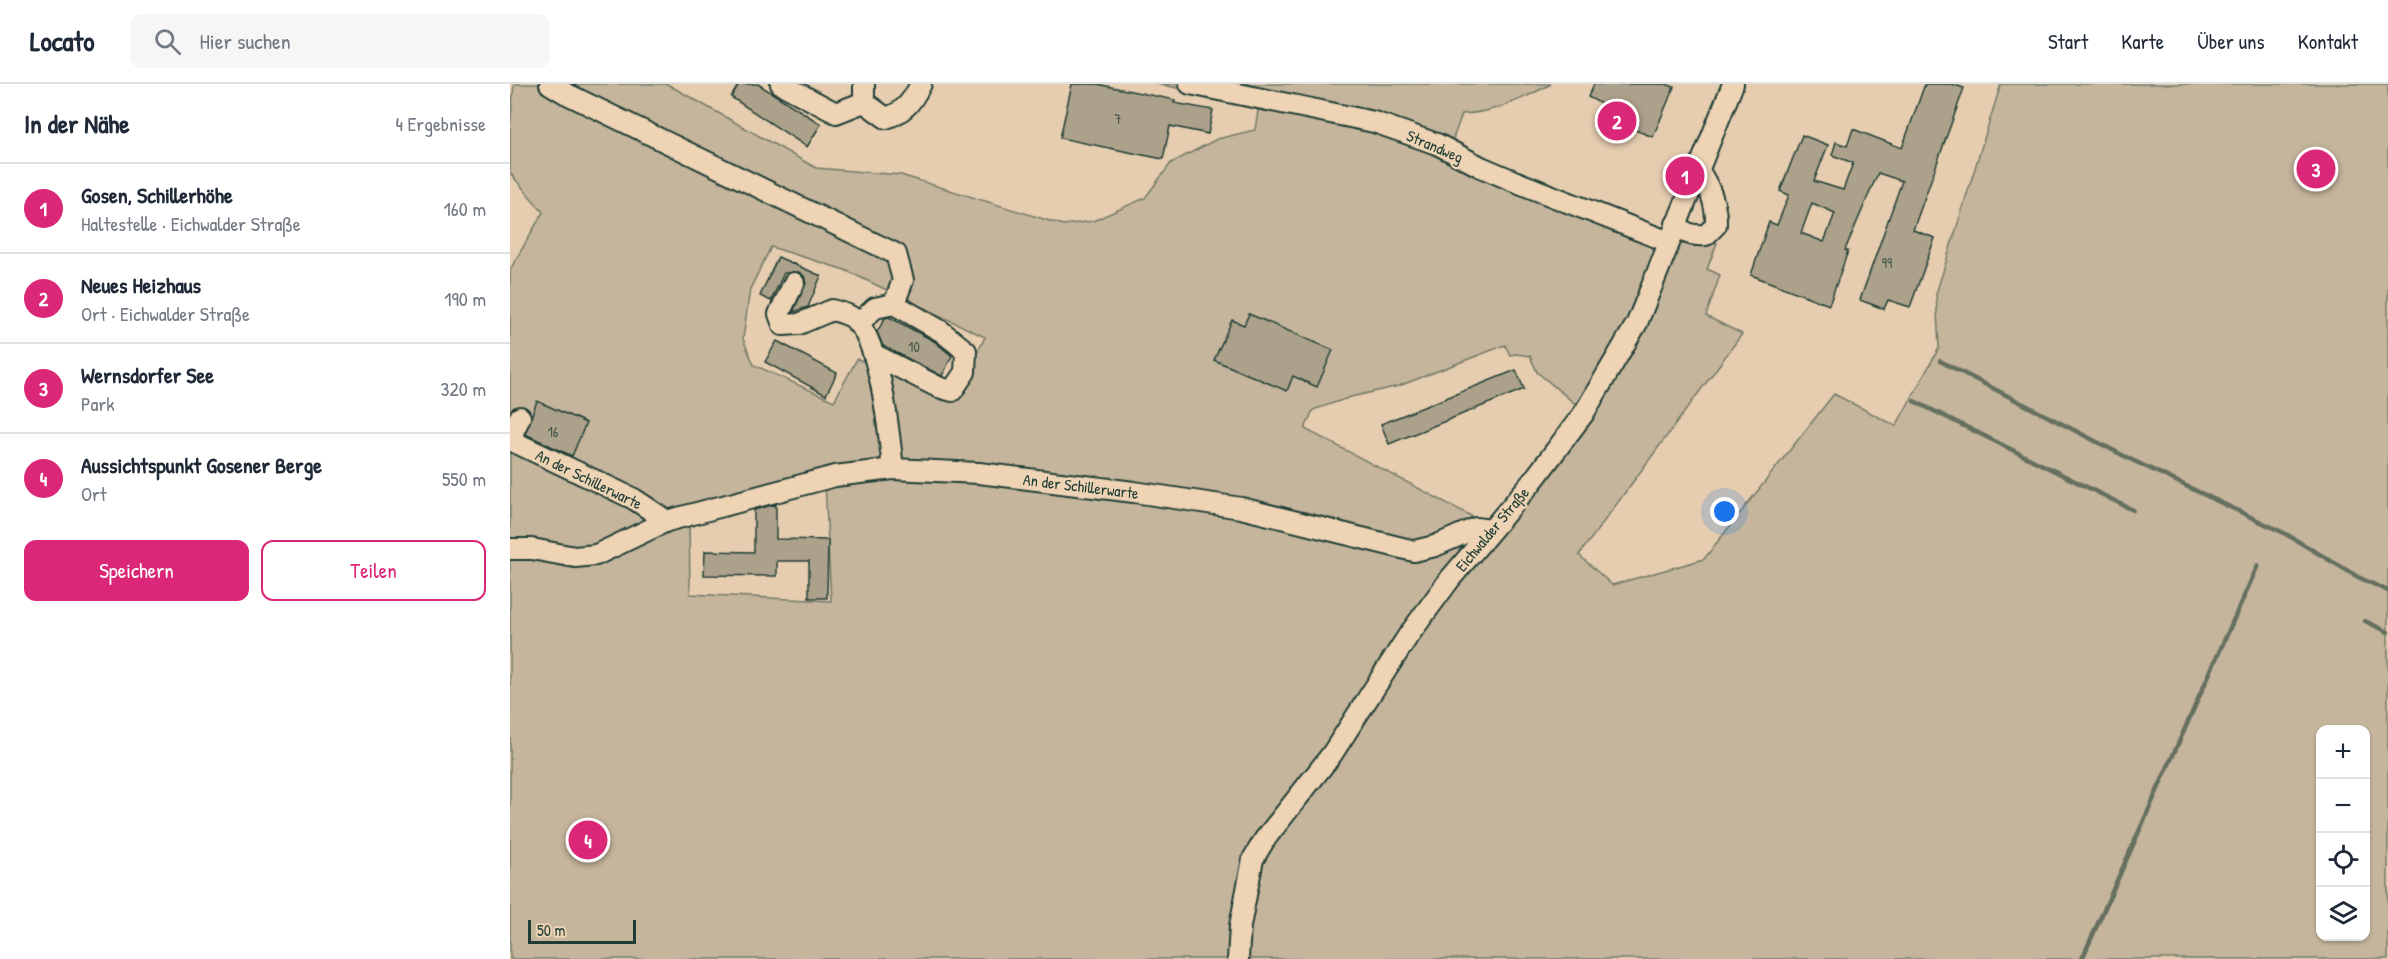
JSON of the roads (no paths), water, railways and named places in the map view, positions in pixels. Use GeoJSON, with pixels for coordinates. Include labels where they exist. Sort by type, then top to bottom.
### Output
{"type":"FeatureCollection","features":[{"type":"Feature","properties":{"kind":"street"},"geometry":{"type":"LineString","coordinates":[[550,84],[896,254],[903,280],[894,304]]}},
{"type":"Feature","properties":{"kind":"street"},"geometry":{"type":"LineString","coordinates":[[781,84],[836,113],[864,93],[886,118],[900,114],[909,105],[921,84]]}},
{"type":"Feature","properties":{"kind":"street","name":"Strandweg"},"geometry":{"type":"LineString","coordinates":[[1190,84],[1374,122],[1437,144],[1514,181],[1673,233],[1682,231],[1693,236],[1706,235],[1716,225],[1716,210],[1707,182],[1698,170]]}},
{"type":"Feature","properties":{"kind":"street","name":"Eichwalder Straße"},"geometry":{"type":"LineString","coordinates":[[1238,959],[1246,890],[1253,859],[1265,838],[1332,754],[1408,636],[1450,579],[1533,482],[1584,413],[1637,323],[1733,84]]}},
{"type":"Feature","properties":{"kind":"street"},"geometry":{"type":"LineString","coordinates":[[794,283],[779,314],[783,325],[799,324],[832,310],[855,319],[865,333],[886,398],[893,469]]}},
{"type":"Feature","properties":{"kind":"street"},"geometry":{"type":"LineString","coordinates":[[858,324],[875,308],[894,304],[941,331],[966,351],[964,372],[952,391],[938,387],[873,354]]}},
{"type":"Feature","properties":{"kind":"street","name":"An der Schillerwarte"},"geometry":{"type":"LineString","coordinates":[[520,417],[510,440],[634,499],[667,521]]}},
{"type":"Feature","properties":{"kind":"street","name":"An der Schillerwarte"},"geometry":{"type":"LineString","coordinates":[[510,549],[532,549],[575,557],[596,555],[667,521],[834,476],[893,469],[938,470],[1002,476],[1241,508],[1414,551],[1435,546],[1476,528],[1490,530]]}},
{"type":"Feature","properties":{"kind":"waterway"},"geometry":{"type":"LineString","coordinates":[[1940,361],[2132,460],[2284,533],[2358,577],[2388,591]]}},
{"type":"Feature","properties":{"kind":"waterway"},"geometry":{"type":"LineString","coordinates":[[1914,401],[2133,510]]}},
{"type":"Feature","properties":{"kind":"waterway"},"geometry":{"type":"LineString","coordinates":[[2082,959],[2258,565]]}},
{"type":"Feature","properties":{"kind":"waterway"},"geometry":{"type":"LineString","coordinates":[[2365,621],[2388,632]]}},
{"type":"Feature","properties":{"kind":"place","name":"Neues Heizhaus"},"geometry":{"type":"Point","coordinates":[1617,121]}},
{"type":"Feature","properties":{"kind":"place","name":"Wernsdorfer See"},"geometry":{"type":"Point","coordinates":[2316,169]}},
{"type":"Feature","properties":{"kind":"place","name":"Gosen, Schillerhöhe"},"geometry":{"type":"Point","coordinates":[1685,176]}},
{"type":"Feature","properties":{"kind":"place","name":"Aussichtspunkt Gosener Berge"},"geometry":{"type":"Point","coordinates":[588,840]}}]}
